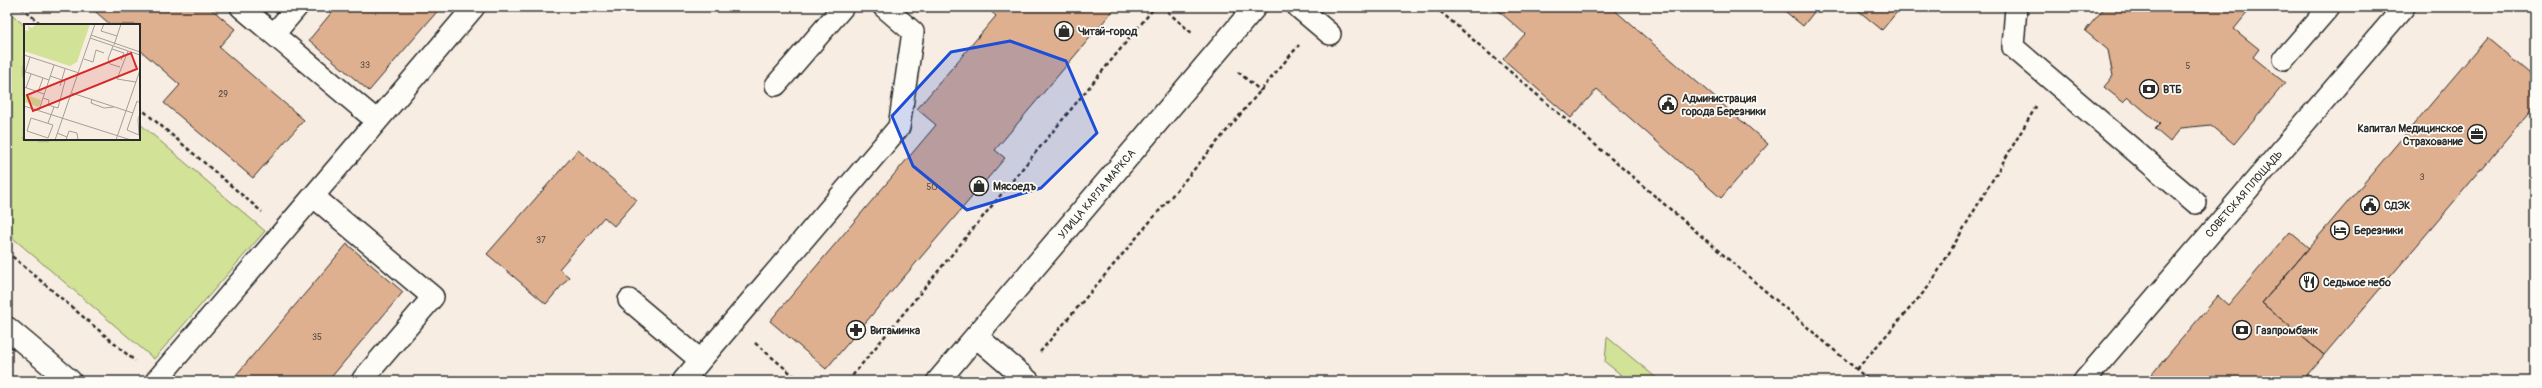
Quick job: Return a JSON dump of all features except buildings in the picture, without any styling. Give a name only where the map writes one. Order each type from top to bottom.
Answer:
[{"type":"main road","name":"УЛИЦА КАРЛА МАРКСА","points":[[938,381],[977,337],[1255,7]]},
{"type":"main road","points":[[7,328],[70,381]]},
{"type":"main road","points":[[977,337],[1024,378]]},
{"type":"lane","points":[[241,7],[377,121]]},
{"type":"lane","points":[[274,34],[297,7]]},
{"type":"lane","points":[[157,380],[474,7]]},
{"type":"lane","points":[[776,85],[843,7]]},
{"type":"lane","points":[[683,381],[899,127],[912,32],[884,7]]},
{"type":"lane","points":[[1298,7],[1324,29]]},
{"type":"lane","points":[[2016,7],[2013,46],[2196,203]]},
{"type":"lane","points":[[2284,59],[2329,7]]},
{"type":"lane","name":"СОВЕТСКАЯ ПЛОЩАДЬ","points":[[2084,381],[2404,7]]},
{"type":"lane","points":[[313,196],[433,297],[364,379],[366,381]]},
{"type":"lane","points":[[629,300],[700,360]]},
{"type":"path","points":[[21,7],[41,24]]},
{"type":"path","points":[[848,381],[1155,7]]},
{"type":"path","points":[[1435,7],[1870,381]]},
{"type":"path","points":[[1024,378],[1324,29]]},
{"type":"path","points":[[1857,369],[1930,285],[2052,80]]},
{"type":"path","points":[[140,108],[284,231]]},
{"type":"path","points":[[7,252],[157,380]]},
{"type":"path","points":[[732,323],[800,381]]},
{"type":"highlighted area","points":[[1010,41],[1066,61],[1097,133],[1041,188],[967,210],[913,166],[892,116],[951,52]]},
{"type":"green space","points":[[7,10],[24,25],[24,140],[140,140],[140,124],[265,231],[154,359],[7,233]]},
{"type":"green space","points":[[1607,337],[1660,381],[1629,381],[1605,362]]},
{"type":"place","name":"Читай-город","points":[[1064,31]]},
{"type":"place","name":"ВТБ","points":[[2149,89]]},
{"type":"place","name":"Администрация города Березники","points":[[1668,104]]},
{"type":"place","name":"Капитал Медицинское Страхование","points":[[2477,134]]},
{"type":"place","name":"Мясоедъ","points":[[979,186]]},
{"type":"place","name":"СДЭК","points":[[2370,205]]},
{"type":"place","name":"Березники","points":[[2340,230]]},
{"type":"place","name":"Седьмое небо","points":[[2309,282]]},
{"type":"place","name":"Витаминка","points":[[856,330]]},
{"type":"place","name":"Газпромбанк","points":[[2242,330]]}]
